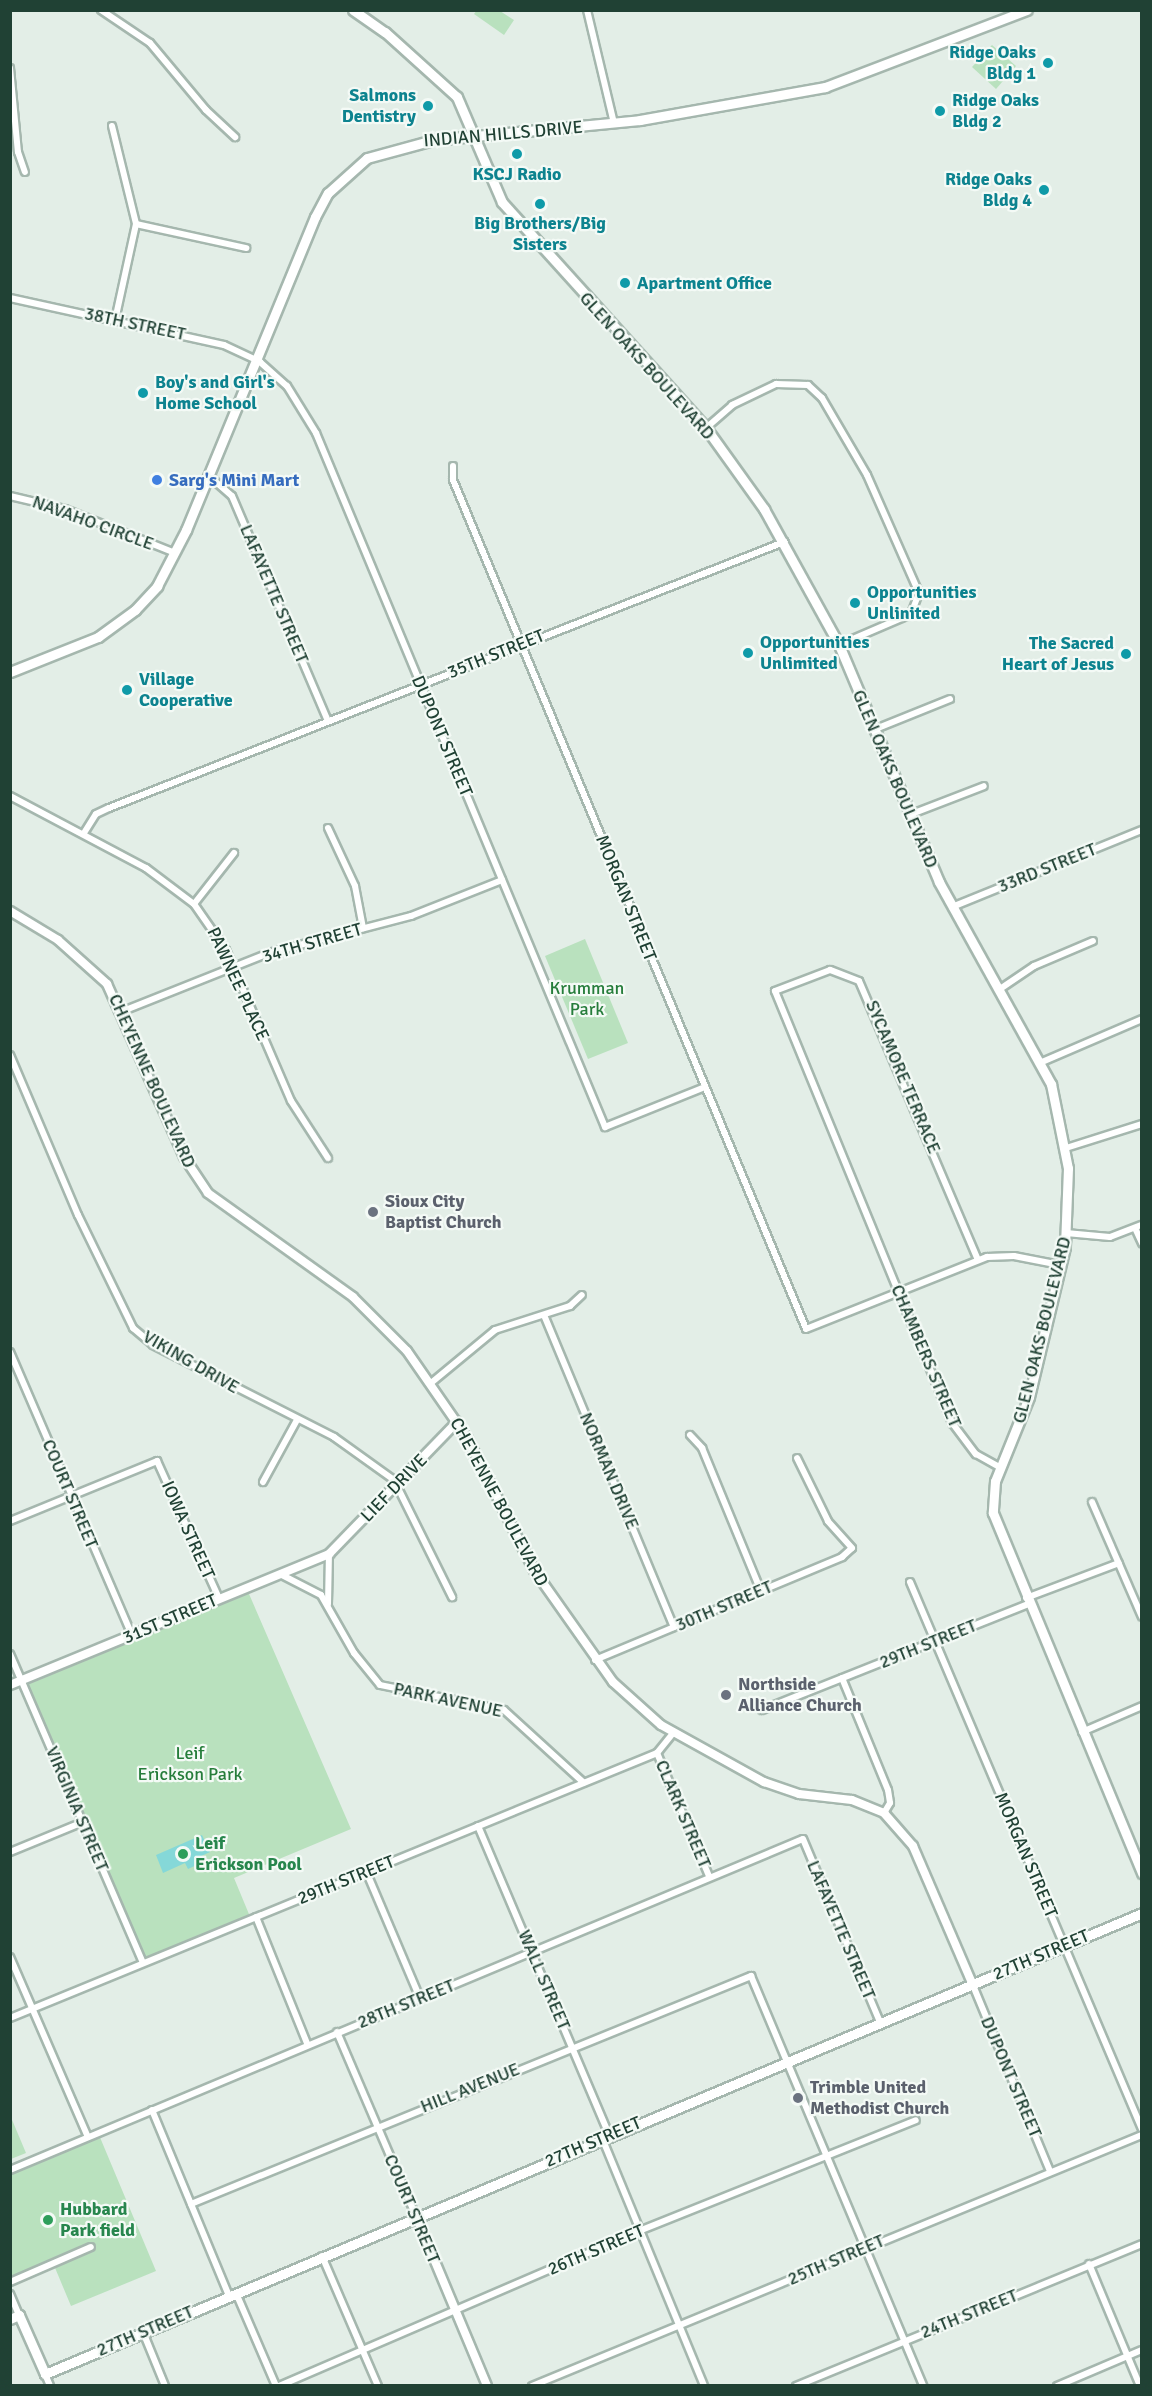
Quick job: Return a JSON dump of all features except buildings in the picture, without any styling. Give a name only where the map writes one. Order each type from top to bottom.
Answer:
[{"type":"main road","name":"GLEN OAKS BOULEVARD","points":[[353,10],[385,32],[457,97],[502,202],[706,428],[784,542],[839,645],[909,816],[952,907],[1041,1062],[1066,1148],[1066,1233],[1029,1396],[1000,1468]]},
{"type":"main road","name":"INDIAN HILLS DRIVE","points":[[10,672],[110,629],[147,598],[175,553],[209,476],[315,217],[348,173],[367,158],[405,144],[474,134],[614,123],[825,87],[1027,10]]},
{"type":"main road","points":[[1000,1468],[993,1513],[1027,1601],[1142,1873]]},
{"type":"main road","name":"27TH STREET","points":[[45,2374],[606,2136],[1142,1913]]},
{"type":"main road","points":[[15,2317],[45,2374]]},
{"type":"street","points":[[101,10],[111,13],[150,43],[206,110],[236,137]]},
{"type":"street","points":[[587,10],[614,123]]},
{"type":"street","points":[[10,68],[18,152],[24,172]]},
{"type":"street","points":[[112,126],[136,224],[115,320]]},
{"type":"street","points":[[136,224],[246,248]]},
{"type":"street","name":"38TH STREET","points":[[10,298],[224,345],[256,360]]},
{"type":"street","name":"DUPONT STREET","points":[[256,360],[287,386],[306,412],[605,1127],[705,1087]]},
{"type":"street","points":[[706,428],[732,405],[776,384],[808,386],[822,398],[867,475],[919,593],[911,614],[839,645]]},
{"type":"street","name":"MORGAN STREET","points":[[453,465],[453,480],[806,1329],[899,1291]]},
{"type":"street","name":"LAFAYETTE STREET","points":[[209,476],[232,496],[328,721]]},
{"type":"street","name":"NAVAHO CIRCLE","points":[[10,496],[65,509],[175,553]]},
{"type":"street","name":"35TH STREET","points":[[84,833],[96,814],[109,808],[784,542]]},
{"type":"street","points":[[872,730],[950,699]]},
{"type":"street","points":[[909,816],[984,786]]},
{"type":"street","name":"PAWNEE PLACE","points":[[10,796],[84,833],[146,868],[194,904],[211,924],[234,967],[291,1101],[328,1158]]},
{"type":"street","points":[[328,828],[355,886],[363,928]]},
{"type":"street","name":"33RD STREET","points":[[952,907],[1142,830]]},
{"type":"street","points":[[194,904],[234,853]]},
{"type":"street","name":"34TH STREET","points":[[123,1011],[234,967],[411,916],[502,880]]},
{"type":"street","name":"CHEYENNE BOULEVARD","points":[[10,911],[58,940],[93,971],[123,1011],[184,1157],[208,1193],[353,1297],[383,1323],[431,1383],[457,1422],[534,1570],[594,1660],[634,1704],[674,1732],[764,1782],[799,1794],[852,1800],[885,1813],[913,1846],[972,1983]]},
{"type":"street","points":[[1000,989],[1034,966],[1094,941]]},
{"type":"street","name":"SYCAMORE TERRACE","points":[[775,991],[830,970],[859,981],[978,1260]]},
{"type":"street","name":"CHAMBERS STREET","points":[[775,991],[958,1431],[975,1454],[1000,1468]]},
{"type":"street","points":[[1041,1062],[1142,1020]]},
{"type":"street","name":"VIKING DRIVE","points":[[11,1057],[78,1215],[133,1329],[153,1345],[347,1445],[399,1484],[452,1597]]},
{"type":"street","points":[[1066,1148],[1142,1124]]},
{"type":"street","points":[[1066,1233],[1110,1237],[1138,1226],[1142,1243]]},
{"type":"street","points":[[899,1291],[978,1260],[1001,1255],[1060,1265]]},
{"type":"street","points":[[431,1383],[495,1330],[570,1306],[582,1294]]},
{"type":"street","name":"NORMAN DRIVE","points":[[544,1315],[674,1627]]},
{"type":"street","name":"COURT STREET","points":[[10,1352],[70,1496],[132,1635]]},
{"type":"street","points":[[263,1482],[297,1420]]},
{"type":"street","name":"LIEF DRIVE","points":[[329,1554],[457,1422]]},
{"type":"street","points":[[690,1435],[702,1448],[761,1591]]},
{"type":"street","name":"30TH STREET","points":[[594,1660],[842,1557],[852,1548],[828,1521],[797,1458]]},
{"type":"street","name":"IOWA STREET","points":[[70,1496],[157,1461],[219,1599]]},
{"type":"street","points":[[10,1521],[70,1496]]},
{"type":"street","points":[[1092,1502],[1142,1617]]},
{"type":"street","name":"31ST STREET","points":[[10,1685],[329,1554]]},
{"type":"street","name":"PARK AVENUE","points":[[328,1604],[329,1554]]},
{"type":"street","name":"29TH STREET","points":[[762,1710],[935,1641],[1119,1563]]},
{"type":"street","name":"PARK AVENUE","points":[[280,1574],[305,1583],[328,1604],[354,1653],[380,1685],[504,1710],[584,1783]]},
{"type":"street","name":"MORGAN STREET","points":[[910,1582],[1142,2129]]},
{"type":"street","name":"VIRGINIA STREET","points":[[10,1654],[143,1963]]},
{"type":"street","points":[[842,1678],[888,1790],[890,1803],[885,1813]]},
{"type":"street","points":[[1082,1732],[1142,1706]]},
{"type":"street","name":"29TH STREET","points":[[10,2018],[657,1753],[674,1732]]},
{"type":"street","name":"CLARK STREET","points":[[657,1753],[709,1876]]},
{"type":"street","points":[[10,1852],[83,1822]]},
{"type":"street","name":"WALL STREET","points":[[478,1826],[572,2047],[639,2231],[704,2385]]},
{"type":"street","name":"LAFAYETTE STREET","points":[[803,1839],[880,2022]]},
{"type":"street","name":"28TH STREET","points":[[10,2170],[307,2043],[532,1954],[709,1876],[803,1839]]},
{"type":"street","points":[[366,1871],[420,1998]]},
{"type":"street","points":[[256,1917],[307,2043]]},
{"type":"street","points":[[10,1957],[88,2137]]},
{"type":"street","name":"HILL AVENUE","points":[[190,2204],[572,2047],[752,1976],[788,2061]]},
{"type":"street","name":"DUPONT STREET","points":[[972,1983],[1050,2171]]},
{"type":"street","name":"COURT STREET","points":[[337,2032],[487,2385]]},
{"type":"street","points":[[788,2061],[923,2385]]},
{"type":"street","points":[[152,2110],[190,2204],[277,2385]]},
{"type":"street","name":"26TH STREET","points":[[277,2385],[826,2153],[916,2120]]},
{"type":"street","name":"25TH STREET","points":[[532,2385],[1142,2134]]},
{"type":"street","name":"24TH STREET","points":[[796,2385],[1142,2244]]},
{"type":"street","points":[[10,2282],[90,2247]]},
{"type":"street","points":[[322,2256],[378,2385]]},
{"type":"street","points":[[1089,2264],[1140,2385]]},
{"type":"street","points":[[10,2294],[15,2317]]},
{"type":"street","points":[[143,2332],[165,2385]]},
{"type":"street","points":[[1057,2385],[1142,2350]]},
{"type":"street","points":[[45,2374],[50,2385]]},
{"type":"green space","points":[[477,10],[500,11],[514,20],[504,35],[474,14]]},
{"type":"green space","points":[[992,45],[1016,66],[996,89],[972,67]]},
{"type":"green space","name":"Krumman Park","points":[[585,939],[628,1043],[588,1059],[545,956]]},
{"type":"green space","name":"Leif Erickson Park","points":[[246,1587],[351,1829],[234,1878],[251,1919],[143,1963],[22,1680]]},
{"type":"green space","points":[[10,2115],[26,2153],[11,2159],[10,2159]]},
{"type":"green space","points":[[99,2135],[156,2271],[71,2306],[53,2263],[11,2281],[11,2172]]},
{"type":"water","name":"Leif Erickson Pool","points":[[202,1835],[210,1852],[199,1857],[201,1863],[188,1869],[185,1863],[163,1873],[156,1855]]},
{"type":"place","name":"Ridge Oaks Bldg 1","points":[[1048,63]]},
{"type":"place","name":"Salmons Dentistry","points":[[428,106]]},
{"type":"place","name":"Ridge Oaks Bldg 2","points":[[940,111]]},
{"type":"place","name":"KSCJ Radio","points":[[517,154]]},
{"type":"place","name":"Ridge Oaks Bldg 4","points":[[1044,190]]},
{"type":"place","name":"Big Brothers/Big Sisters","points":[[540,204]]},
{"type":"place","name":"Apartment Office","points":[[625,283]]},
{"type":"place","name":"Boy's and Girl's Home School","points":[[143,393]]},
{"type":"place","name":"Sarg's Mini Mart","points":[[157,480]]},
{"type":"place","name":"Opportunities Unlinited","points":[[855,603]]},
{"type":"place","name":"Opportunities Unlimited","points":[[748,653]]},
{"type":"place","name":"The Sacred Heart of Jesus","points":[[1126,654]]},
{"type":"place","name":"Village Cooperative","points":[[127,690]]},
{"type":"place","name":"Sioux City Baptist Church","points":[[373,1212]]},
{"type":"place","name":"Northside Alliance Church","points":[[726,1695]]},
{"type":"place","name":"Leif Erickson Pool","points":[[183,1854]]},
{"type":"place","name":"Trimble United Methodist Church","points":[[798,2098]]},
{"type":"place","name":"Hubbard Park field","points":[[48,2220]]}]
